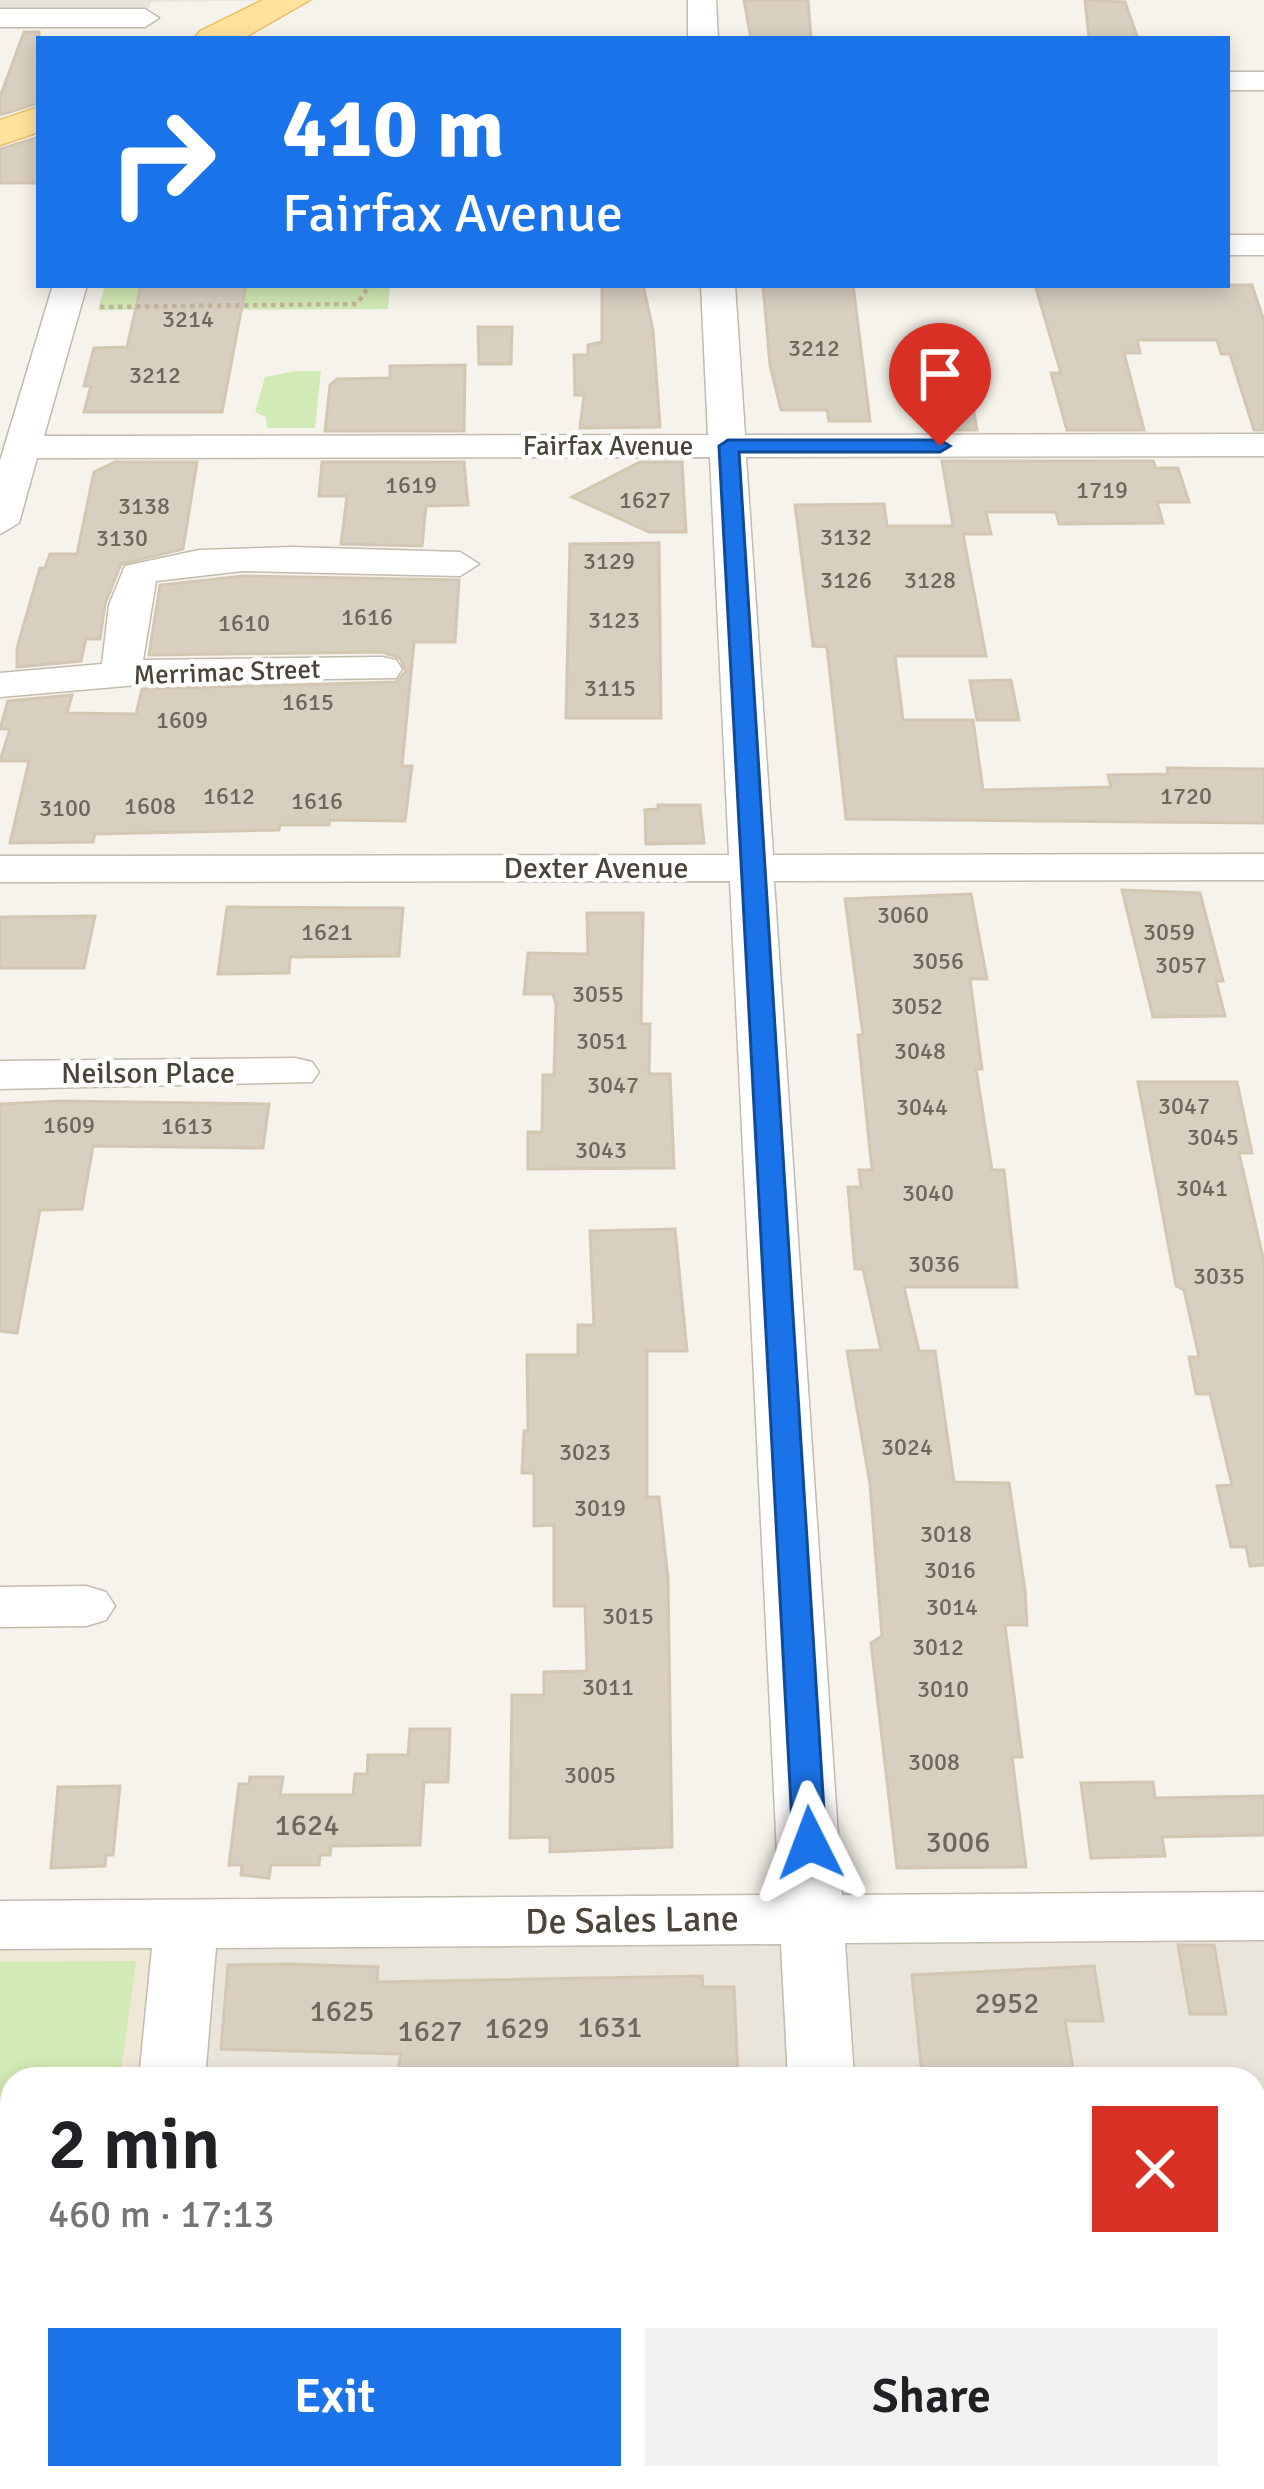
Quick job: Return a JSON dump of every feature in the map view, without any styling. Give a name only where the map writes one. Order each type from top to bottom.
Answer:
[{"type":"main road","points":[[219,36],[292,0]]},
{"type":"main road","points":[[0,133],[36,120]]},
{"type":"street","points":[[702,0],[704,36]]},
{"type":"street","points":[[0,18],[145,19]]},
{"type":"street","points":[[1230,81],[1264,81]]},
{"type":"street","points":[[1230,245],[1264,245]]},
{"type":"street","points":[[718,288],[820,2067]]},
{"type":"street","points":[[0,523],[23,447],[81,296]]},
{"type":"street","name":"Fairfax Avenue","points":[[23,447],[1264,446]]},
{"type":"street","points":[[121,675],[129,605],[139,574],[151,567],[202,561],[460,564]]},
{"type":"street","name":"Merrimac Street","points":[[0,686],[183,669],[382,669]]},
{"type":"street","name":"Dexter Avenue","points":[[0,868],[1263,871]]},
{"type":"street","name":"Neilson Place","points":[[0,1075],[295,1072]]},
{"type":"street","points":[[0,1607],[86,1606]]},
{"type":"street","name":"De Sales Lane","points":[[0,1925],[1264,1916]]},
{"type":"street","points":[[173,2067],[186,1923]]},
{"type":"path","points":[[81,296],[357,304],[368,288]]},
{"type":"shaded area","points":[[0,0],[292,0],[151,2],[145,18],[0,18]]},
{"type":"shaded area","points":[[1264,1916],[1264,2067],[173,2067],[186,1923]]},
{"type":"shaded area","points":[[205,1940],[193,2067],[0,2067],[0,1947]]},
{"type":"green space","points":[[104,288],[390,288],[388,309],[98,310]]},
{"type":"green space","points":[[321,371],[315,428],[267,428],[266,417],[255,412],[265,377]]},
{"type":"green space","points":[[136,1961],[122,2067],[0,2067],[0,1962]]},
{"type":"building","points":[[744,0],[808,0],[811,36],[750,36]]},
{"type":"building","points":[[1085,0],[1125,2],[1137,36],[1089,36]]},
{"type":"building","points":[[24,32],[39,32],[36,104],[0,115],[0,97]]},
{"type":"building","points":[[36,138],[36,183],[0,183],[0,149]]},
{"type":"building","points":[[1252,285],[1264,321],[1264,430],[1254,430],[1230,354],[1221,354],[1217,340],[1137,340],[1140,353],[1124,353],[1144,430],[1067,430],[1051,373],[1061,373],[1036,288]]},
{"type":"building","points":[[140,288],[245,288],[222,412],[84,412],[91,386],[84,386],[94,348],[127,347]]},
{"type":"building","points":[[602,288],[644,288],[653,330],[660,427],[580,428],[584,395],[575,395],[574,355],[588,355],[588,345],[602,342]]},
{"type":"building","points":[[763,288],[853,288],[870,421],[829,421],[827,410],[781,410],[770,365]]},
{"type":"building","points":[[478,327],[512,327],[511,364],[479,364]]},
{"type":"building","points":[[465,365],[464,431],[325,431],[330,385],[337,379],[390,378],[390,366]]},
{"type":"building","points":[[931,383],[969,383],[977,430],[936,430]]},
{"type":"building","points":[[942,461],[1153,461],[1156,468],[1178,468],[1189,502],[1157,502],[1163,523],[1059,524],[1056,512],[986,512],[991,534],[963,534],[986,656],[895,656],[903,720],[973,720],[983,790],[1111,787],[1108,775],[1168,774],[1167,768],[1264,769],[1264,823],[846,819],[827,647],[813,646],[795,505],[884,504],[887,526],[953,526]]},
{"type":"building","points":[[115,462],[197,462],[183,549],[121,564],[105,604],[100,639],[86,639],[81,661],[17,667],[17,648],[40,568],[45,568],[50,554],[77,554],[94,472]]},
{"type":"building","points":[[322,462],[464,462],[468,505],[426,506],[422,546],[341,544],[347,496],[319,496]]},
{"type":"building","points":[[640,462],[682,462],[686,532],[649,532],[572,497]]},
{"type":"building","points":[[659,543],[661,718],[566,718],[570,544]]},
{"type":"building","points":[[243,576],[459,580],[455,642],[414,642],[402,766],[412,766],[405,821],[330,820],[329,825],[280,825],[279,830],[95,834],[93,842],[10,843],[29,761],[0,761],[10,729],[0,729],[8,701],[72,695],[67,713],[136,714],[142,689],[396,682],[406,671],[400,658],[382,652],[149,655],[160,585]]},
{"type":"building","points":[[1011,680],[1019,720],[977,720],[970,681]]},
{"type":"building","points":[[658,805],[700,805],[704,843],[646,844],[645,810],[658,809]]},
{"type":"building","points":[[1122,890],[1200,893],[1223,981],[1216,981],[1225,1016],[1153,1017]]},
{"type":"building","points":[[971,894],[987,979],[970,979],[982,1069],[976,1069],[992,1170],[1004,1170],[1017,1287],[904,1287],[919,1351],[935,1351],[954,1482],[1009,1483],[1027,1625],[1005,1625],[1022,1757],[1012,1757],[1026,1867],[897,1868],[871,1643],[882,1636],[870,1484],[847,1351],[881,1350],[863,1269],[855,1269],[848,1187],[861,1187],[859,1170],[872,1170],[858,1035],[863,1035],[845,899]]},
{"type":"building","points":[[227,907],[403,908],[399,956],[290,957],[289,973],[218,974]]},
{"type":"building","points":[[587,913],[643,913],[641,1024],[650,1024],[649,1074],[670,1074],[674,1168],[528,1169],[528,1132],[542,1132],[543,1075],[554,1075],[556,1004],[553,994],[524,994],[528,953],[588,954]]},
{"type":"building","points":[[95,916],[84,968],[0,968],[0,917]]},
{"type":"building","points":[[1138,1082],[1237,1082],[1252,1153],[1239,1153],[1264,1262],[1264,1565],[1250,1566],[1246,1547],[1231,1547],[1217,1486],[1232,1485],[1210,1394],[1196,1394],[1189,1357],[1199,1357],[1184,1290],[1176,1286]]},
{"type":"building","points":[[0,1104],[269,1104],[263,1148],[93,1146],[82,1209],[40,1210],[17,1333],[0,1331]]},
{"type":"building","points":[[675,1229],[687,1351],[647,1351],[647,1497],[659,1497],[668,1578],[672,1847],[550,1852],[550,1837],[510,1838],[512,1695],[544,1695],[544,1672],[587,1671],[585,1606],[554,1606],[554,1525],[534,1526],[534,1473],[522,1473],[524,1431],[528,1431],[527,1355],[578,1355],[578,1325],[594,1325],[590,1231]]},
{"type":"building","points":[[410,1729],[450,1729],[448,1782],[424,1782],[420,1845],[331,1846],[330,1855],[320,1855],[319,1865],[271,1865],[269,1878],[241,1875],[242,1865],[229,1865],[239,1784],[249,1784],[250,1777],[283,1777],[280,1795],[353,1795],[355,1774],[367,1774],[368,1755],[408,1755]]},
{"type":"building","points":[[1153,1782],[1155,1798],[1264,1796],[1264,1835],[1162,1837],[1165,1856],[1091,1858],[1081,1783]]},
{"type":"building","points":[[120,1786],[113,1855],[106,1855],[105,1866],[51,1868],[58,1787]]},
{"type":"building","points":[[1178,1945],[1214,1945],[1226,2014],[1190,2014]]},
{"type":"building","points":[[228,1965],[378,1967],[377,1982],[702,1976],[703,1987],[734,1987],[738,2067],[398,2067],[401,2054],[221,2049]]},
{"type":"building","points":[[1094,1966],[1103,2021],[1065,2021],[1073,2067],[921,2067],[912,1975]]},
{"type":"route","points":[[810,1843],[728,446],[940,446]]}]
